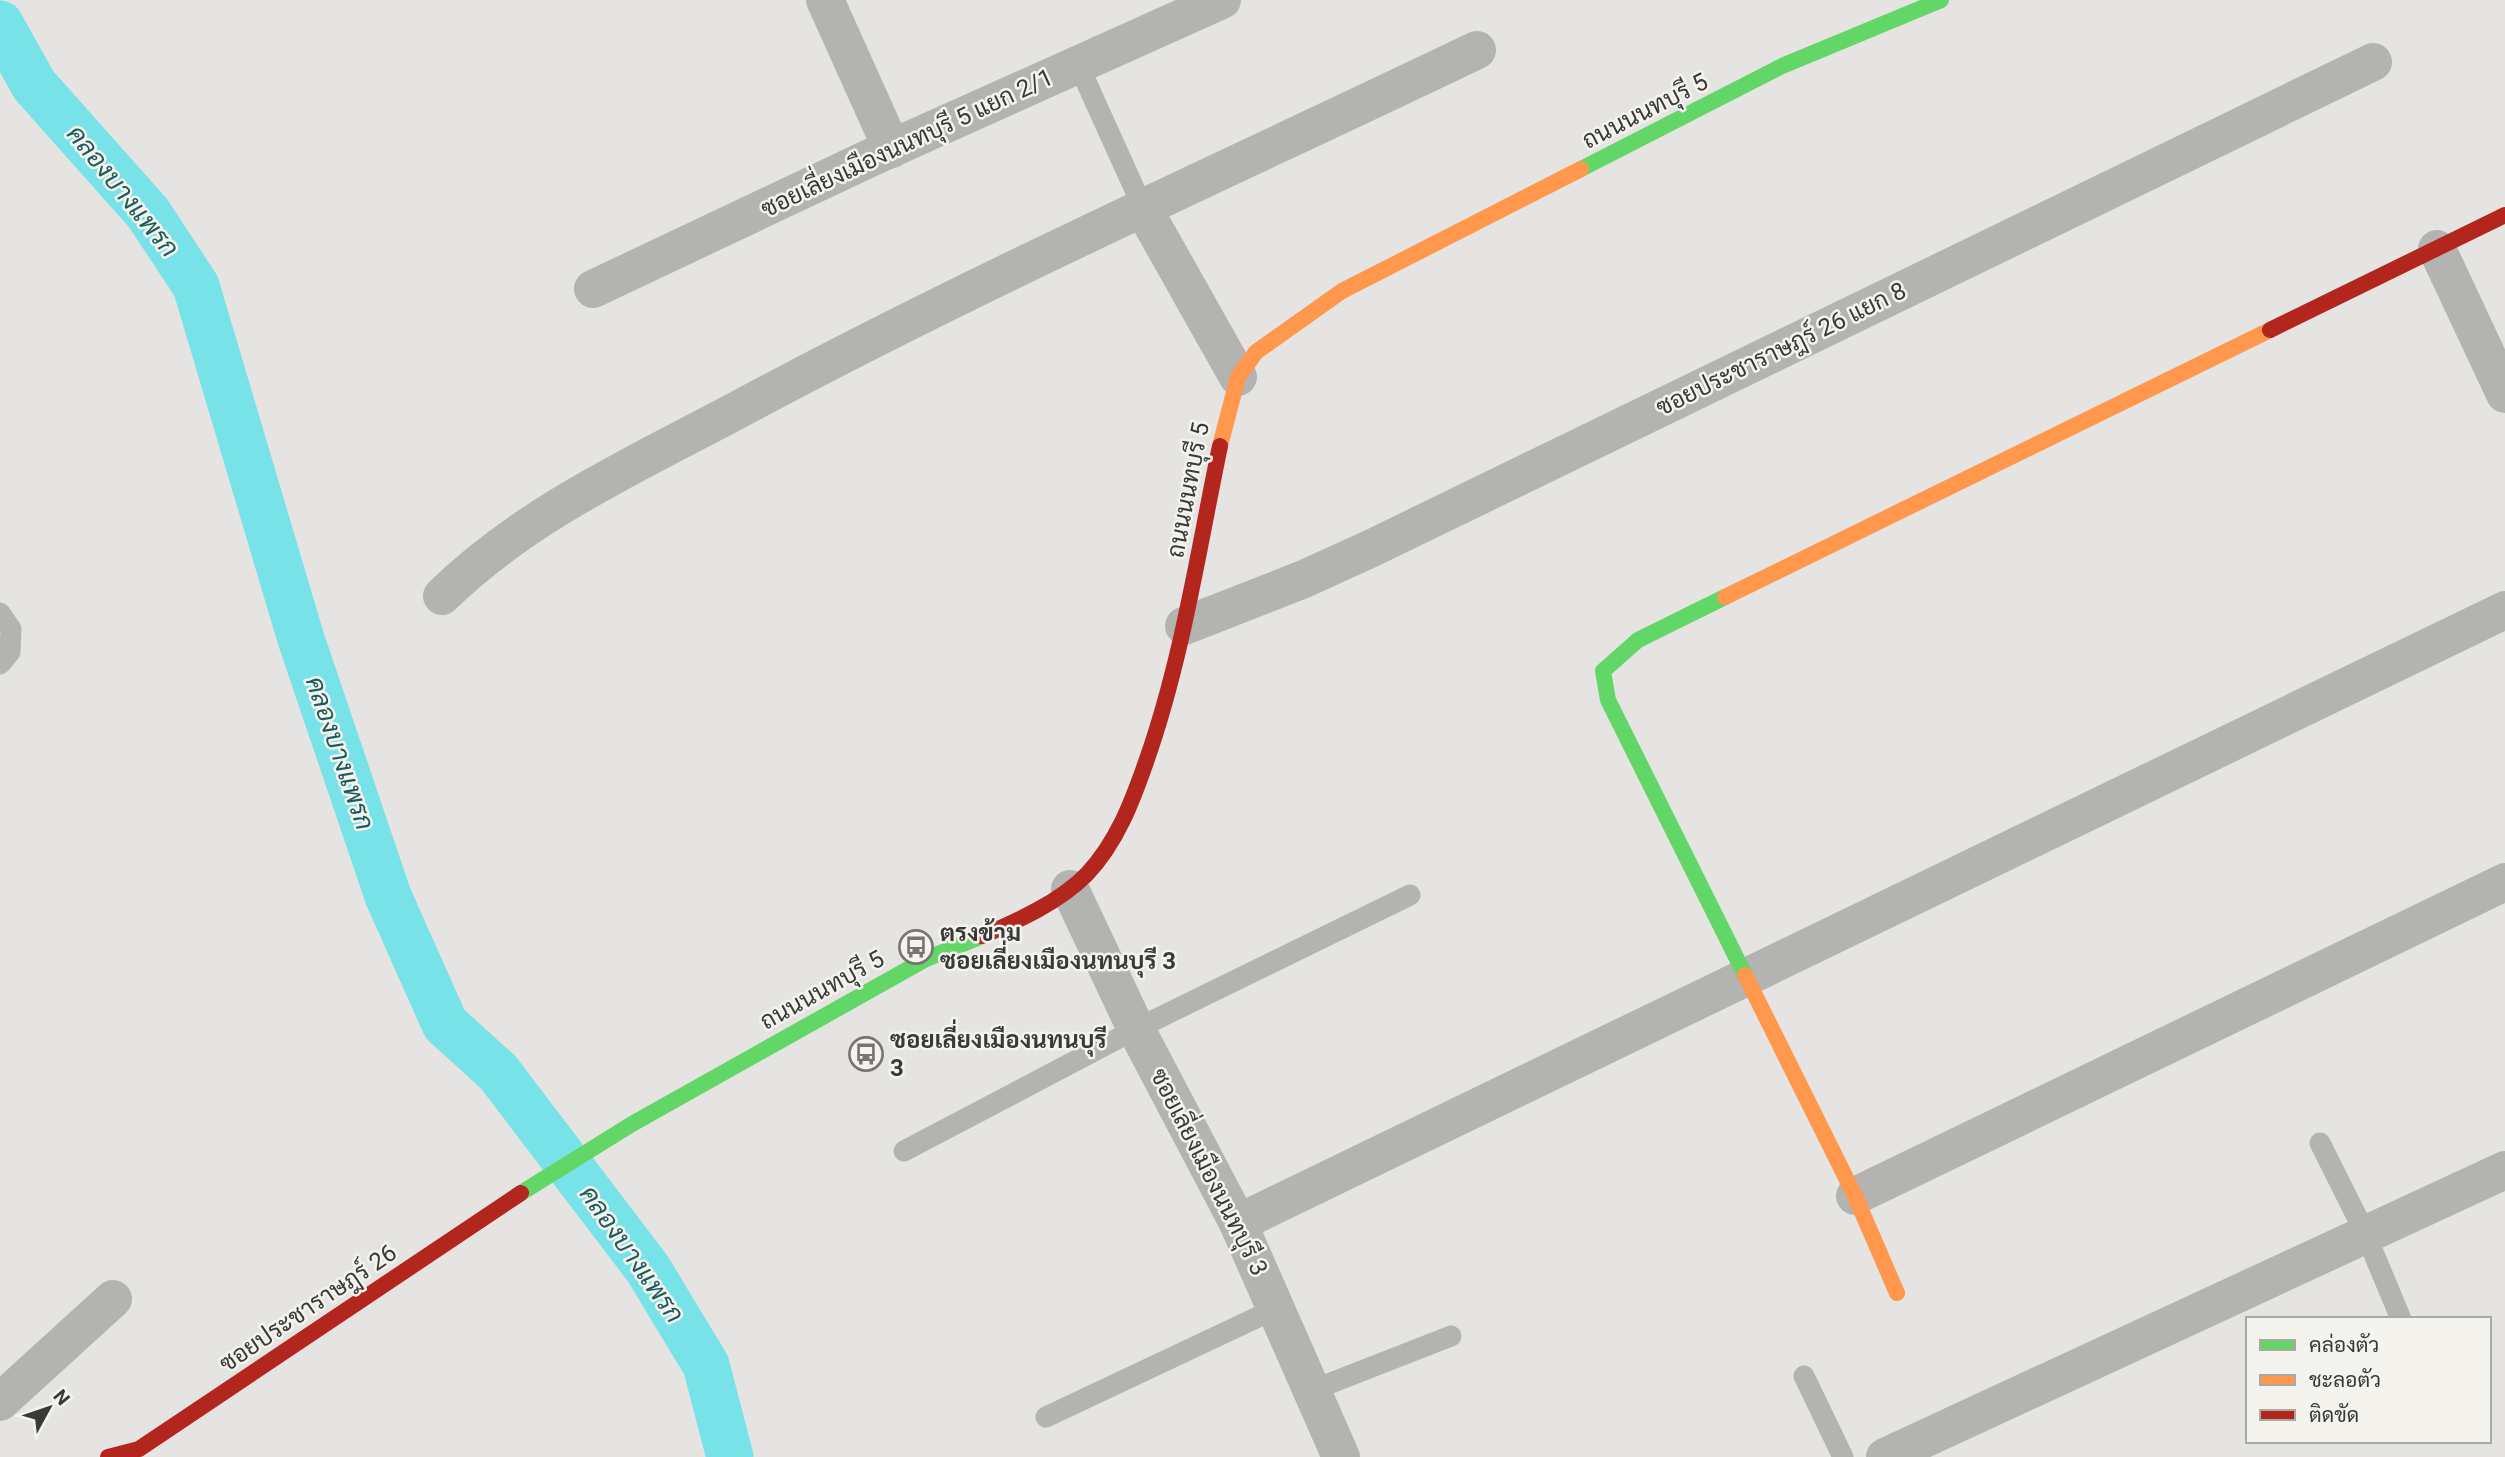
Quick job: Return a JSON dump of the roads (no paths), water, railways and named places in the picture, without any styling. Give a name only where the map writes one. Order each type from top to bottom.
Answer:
[{"type":"street","points":[[825,0],[892,149]]},
{"type":"street","name":"ซอยเลี่ยงเมืองนนทบุรี 5 แยก 2/1","points":[[593,289],[892,149],[1222,0]]},
{"type":"street","name":"ถนนนนทบุรี 5","points":[[529,1186],[632,1124],[856,997],[926,959],[1010,924],[1070,889],[1088,873],[1127,817],[1170,698],[1226,415],[1238,377],[1256,352],[1342,291],[1782,66],[1941,0]]},
{"type":"street","points":[[442,596],[477,562],[542,514],[888,331],[1477,50]]},
{"type":"street","name":"ซอยประชาราษฎร์ 26 แยก 8","points":[[1184,625],[1304,579],[1372,548],[2373,62]]},
{"type":"street","points":[[1144,210],[1238,377]]},
{"type":"street","points":[[1897,1293],[1855,1196],[1608,700],[1603,671],[1638,640],[2505,215]]},
{"type":"street","points":[[2437,249],[2505,394]]},
{"type":"street","points":[[1238,1223],[2505,610]]},
{"type":"street","points":[[1855,1196],[2505,882]]},
{"type":"street","name":"ซอยเลี่ยงเมืองนนทบุรี 3","points":[[1070,889],[1136,1029],[1238,1223],[1313,1391],[1332,1454]]},
{"type":"street","points":[[1885,1457],[2505,1170]]},
{"type":"street","name":"ซอยประชาราษฎร์ 26","points":[[108,1457],[139,1449],[529,1186]]},
{"type":"street","points":[[0,1402],[113,1299]]},
{"type":"lane","points":[[1078,64],[1144,210]]},
{"type":"lane","points":[[0,613],[11,629],[10,652],[0,664]]},
{"type":"lane","points":[[904,1151],[1136,1029],[1410,895]]},
{"type":"lane","points":[[2320,1143],[2366,1235],[2400,1317]]},
{"type":"lane","points":[[1046,1417],[1277,1308]]},
{"type":"lane","points":[[1313,1391],[1451,1336]]},
{"type":"lane","points":[[1804,1376],[1843,1457]]},
{"type":"waterway","name":"คลองบางแพรก","points":[[0,24],[34,85],[148,213],[196,286],[301,639],[388,896],[445,1024],[498,1072],[648,1269],[706,1365],[730,1457]]},
{"type":"place","name":"ตรงข้าม ซอยเลี่ยงเมืองนทนบุรี 3","points":[[916,947]]},
{"type":"place","name":"ซอยเลี่ยงเมืองนทนบุรี 3","points":[[866,1054]]}]
